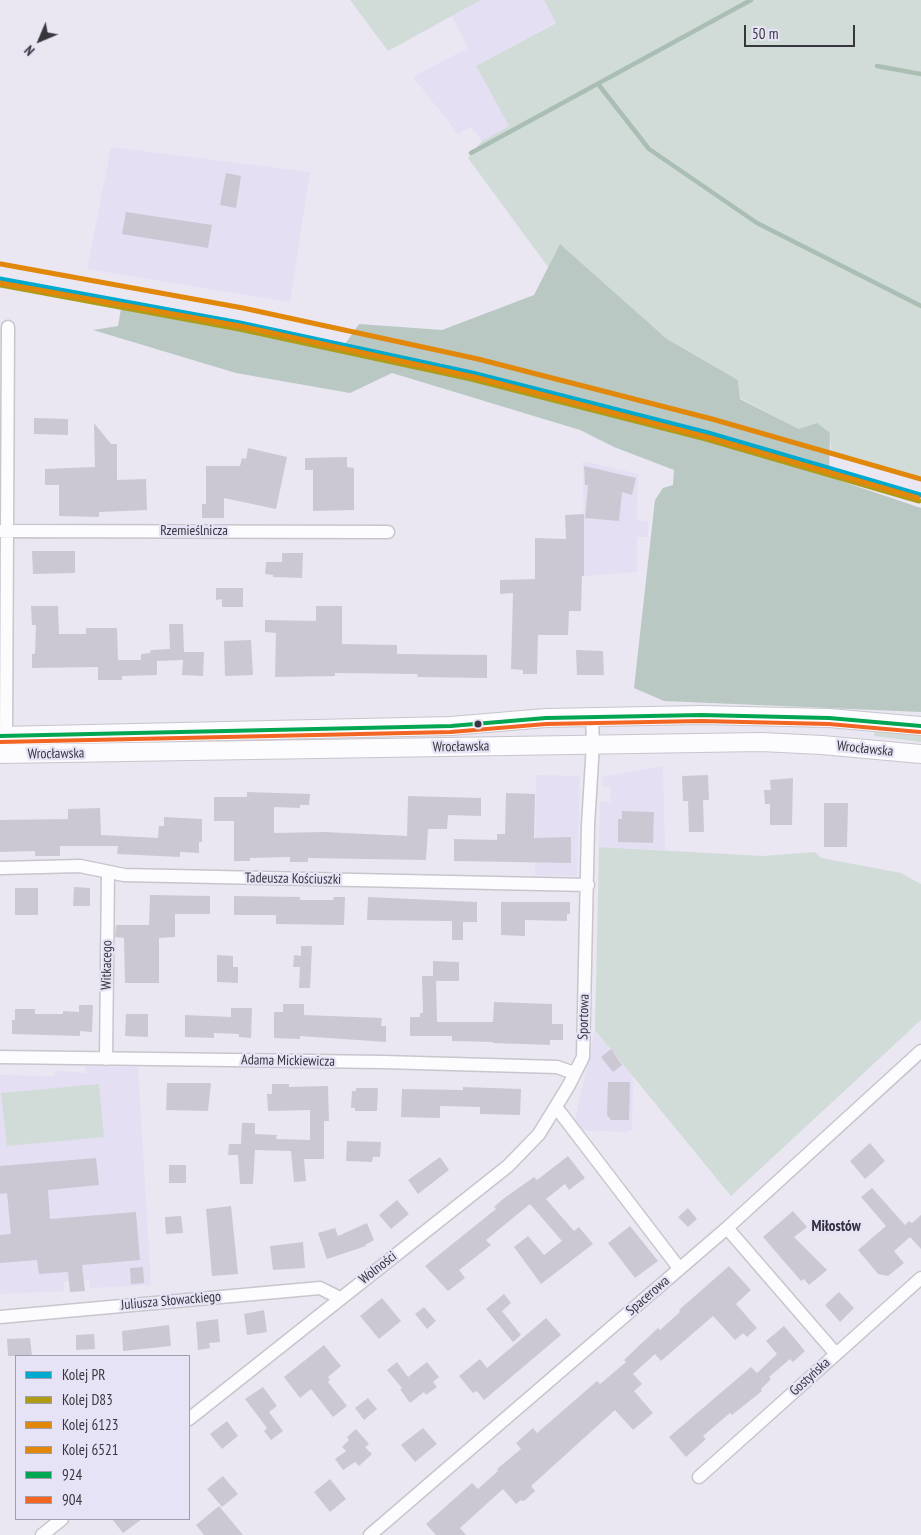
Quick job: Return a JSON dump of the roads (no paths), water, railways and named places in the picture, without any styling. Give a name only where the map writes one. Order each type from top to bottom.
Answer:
[{"type":"main road","name":"Wrocławska","points":[[3,736],[451,726],[592,716],[782,716],[921,726]]},
{"type":"main road","name":"Wrocławska","points":[[0,754],[761,742],[822,745],[921,754]]},
{"type":"street","points":[[3,736],[3,531],[8,327]]},
{"type":"street","name":"Rzemieślnicza","points":[[3,531],[388,532]]},
{"type":"street","name":"Sportowa","points":[[556,1107],[583,1057],[588,825],[593,744],[592,716]]},
{"type":"street","name":"Tadeusza Kościuszki","points":[[0,868],[80,866],[124,875],[588,885]]},
{"type":"street","name":"Witkacego","points":[[106,1058],[108,872]]},
{"type":"street","name":"Spacerowa","points":[[370,1535],[727,1228],[921,1051]]},
{"type":"street","name":"Adama Mickiewicza","points":[[0,1057],[383,1062],[557,1067],[574,1073]]},
{"type":"street","points":[[556,1107],[679,1268]]},
{"type":"street","name":"Wolności","points":[[190,1418],[508,1166],[539,1134],[556,1107]]},
{"type":"street","points":[[727,1228],[836,1354]]},
{"type":"street","name":"Gostyńska","points":[[699,1477],[921,1278]]},
{"type":"street","name":"Juliusza Słowackiego","points":[[0,1317],[320,1288],[340,1298]]},
{"type":"street","points":[[42,1535],[61,1520]]},
{"type":"waterway","points":[[471,153],[751,0]]},
{"type":"waterway","points":[[877,66],[921,74]]},
{"type":"waterway","points":[[598,84],[649,149],[757,223],[921,306]]},
{"type":"rail line","name":"6123","points":[[1,264],[243,308],[478,359],[712,419],[921,479]]},
{"type":"rail line","name":"PR","points":[[0,279],[240,323],[472,373],[708,433],[921,495]]},
{"type":"rail line","name":"6521","points":[[0,283],[240,326],[474,377],[707,437],[918,498]]},
{"type":"rail line","name":"D83","points":[[0,285],[239,329],[471,379],[706,439],[919,501]]},
{"type":"district","name":"Miłostów","points":[[836,1227]]}]
